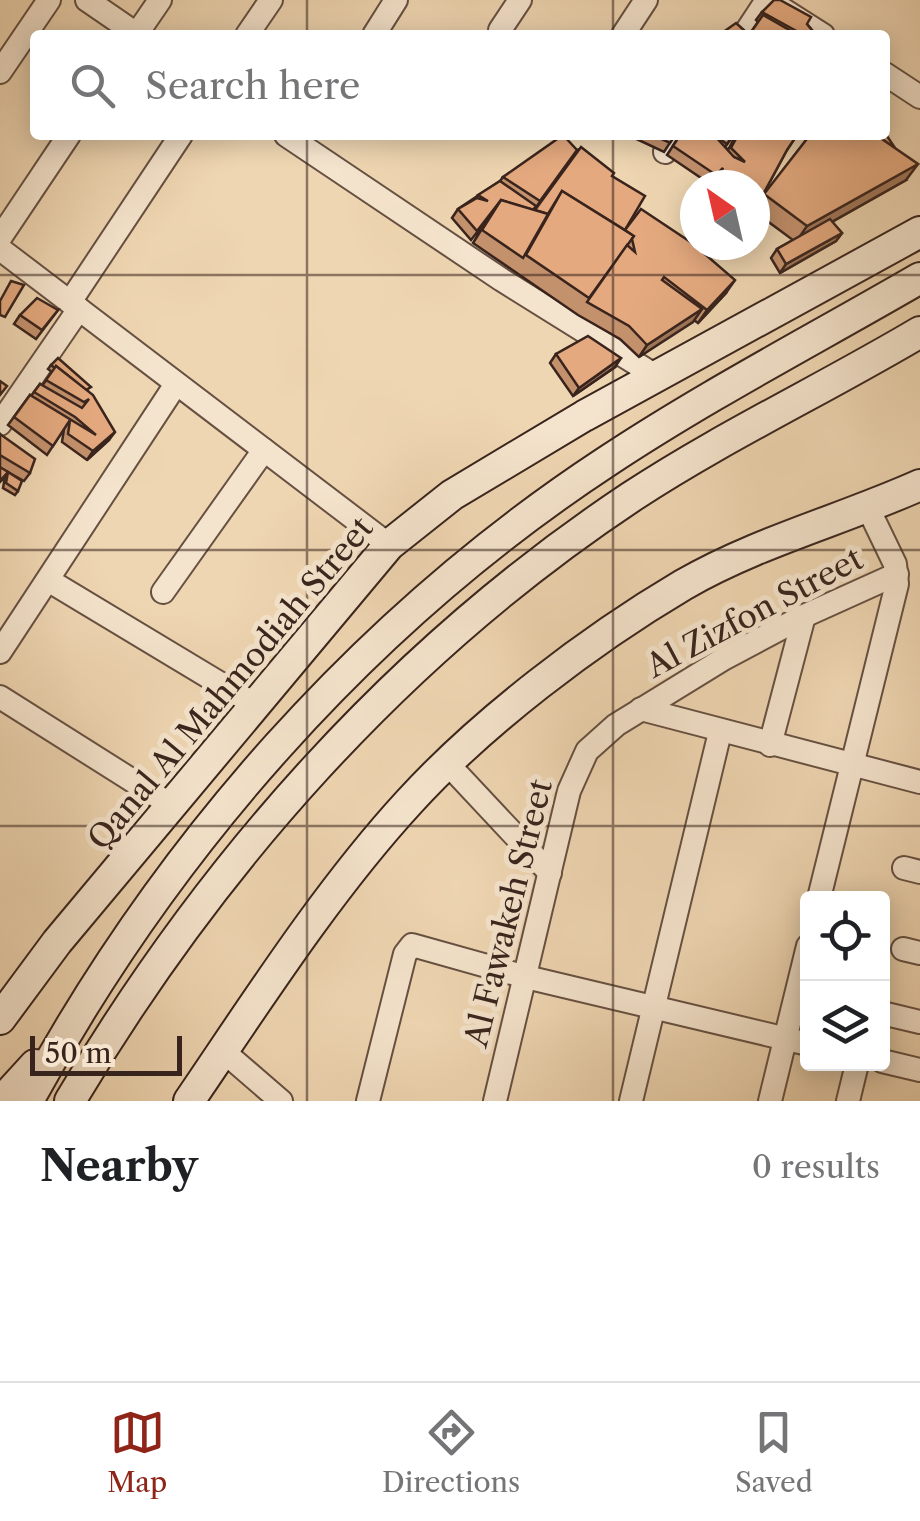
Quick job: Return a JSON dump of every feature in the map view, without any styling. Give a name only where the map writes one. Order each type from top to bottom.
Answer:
[{"type":"main road","name":"Qanal Al Mahmodiah Street","points":[[0,1019],[47,954],[389,545],[475,480],[920,232]]},
{"type":"main road","points":[[28,1101],[57,1047],[145,912],[244,785],[354,666],[474,558],[604,463],[920,278]]},
{"type":"main road","points":[[78,1093],[129,1007],[228,871],[343,740],[428,654],[527,571],[631,497],[920,332]]},
{"type":"main road","points":[[189,1101],[359,862],[447,763],[554,676],[682,586],[742,555],[920,485]]},
{"type":"main road","points":[[2,1101],[34,1065],[57,1047]]},
{"type":"street","points":[[0,72],[48,0]]},
{"type":"street","points":[[87,0],[130,30]]},
{"type":"street","points":[[140,30],[160,0]]},
{"type":"street","points":[[250,30],[270,0]]},
{"type":"street","points":[[500,30],[520,0]]},
{"type":"street","points":[[626,30],[646,0]]},
{"type":"street","points":[[747,30],[768,0],[815,30]]},
{"type":"street","points":[[376,30],[389,3]]},
{"type":"street","points":[[890,77],[920,96]]},
{"type":"street","points":[[0,238],[66,140]]},
{"type":"street","points":[[0,424],[178,140]]},
{"type":"street","points":[[300,140],[502,280],[656,376]]},
{"type":"street","points":[[0,249],[389,545]]},
{"type":"street","points":[[0,652],[176,384]]},
{"type":"street","points":[[164,592],[264,450]]},
{"type":"street","points":[[821,891],[897,574],[868,508]]},
{"type":"street","name":"Al Zizfon Street","points":[[641,709],[804,616],[897,574]]},
{"type":"street","points":[[48,580],[254,704]]},
{"type":"street","points":[[770,745],[804,616]]},
{"type":"street","points":[[0,698],[172,804]]},
{"type":"street","points":[[641,709],[920,782]]},
{"type":"street","name":"Al Fawakeh Street","points":[[495,1101],[569,792],[580,762],[599,738],[641,709]]},
{"type":"street","points":[[631,1101],[720,732]]},
{"type":"street","points":[[447,763],[550,873]]},
{"type":"street","points":[[368,1101],[405,954],[412,945],[526,977],[796,1041]]},
{"type":"street","points":[[770,1101],[796,1041],[804,981]]},
{"type":"street","points":[[890,1015],[920,1022]]},
{"type":"street","points":[[222,1052],[280,1101]]},
{"type":"street","points":[[890,1063],[920,1070]]},
{"type":"street","points":[[848,1101],[855,1071]]},
{"type":"building","points":[[774,0],[780,0],[811,17],[807,24],[812,30],[795,30],[762,12]]},
{"type":"building","points":[[763,15],[789,30],[752,30]]},
{"type":"building","points":[[556,140],[568,140],[577,150],[540,201],[503,177]]},
{"type":"building","points":[[677,140],[719,140],[734,157],[745,162],[731,148],[735,140],[794,140],[770,182],[770,170],[709,170],[673,146]]},
{"type":"building","points":[[806,140],[883,140],[918,164],[807,226],[770,198],[770,186]]},
{"type":"building","points":[[581,147],[614,173],[612,176],[645,196],[625,230],[562,191],[548,214],[535,210]]},
{"type":"building","points":[[500,181],[536,206],[533,210],[501,200],[477,231],[458,209],[477,198],[488,201],[478,195]]},
{"type":"building","points":[[562,191],[634,236],[589,298],[526,255]]},
{"type":"building","points":[[501,200],[548,214],[523,258],[482,230]]},
{"type":"building","points":[[641,209],[680,235],[680,260],[712,260],[735,280],[707,310],[664,277],[662,280],[702,309],[647,345],[629,326],[587,302],[627,245],[635,252],[634,236],[625,230]]},
{"type":"building","points":[[830,219],[842,233],[786,264],[777,249]]},
{"type":"building","points":[[11,281],[24,285],[5,317],[0,315],[0,301]]},
{"type":"building","points":[[37,298],[58,310],[42,330],[20,315]]},
{"type":"building","points":[[588,336],[621,358],[579,388],[556,354]]},
{"type":"building","points":[[58,358],[91,387],[86,390],[51,365]]},
{"type":"building","points":[[56,366],[93,395],[115,432],[93,451],[68,434],[70,420],[53,446],[14,417],[30,395],[96,435],[34,392],[40,384],[82,408],[89,399],[84,402],[46,380]]},
{"type":"building","points":[[0,434],[35,459],[30,473],[0,455]]},
{"type":"building","points":[[8,472],[22,481],[18,491],[6,483]]}]
